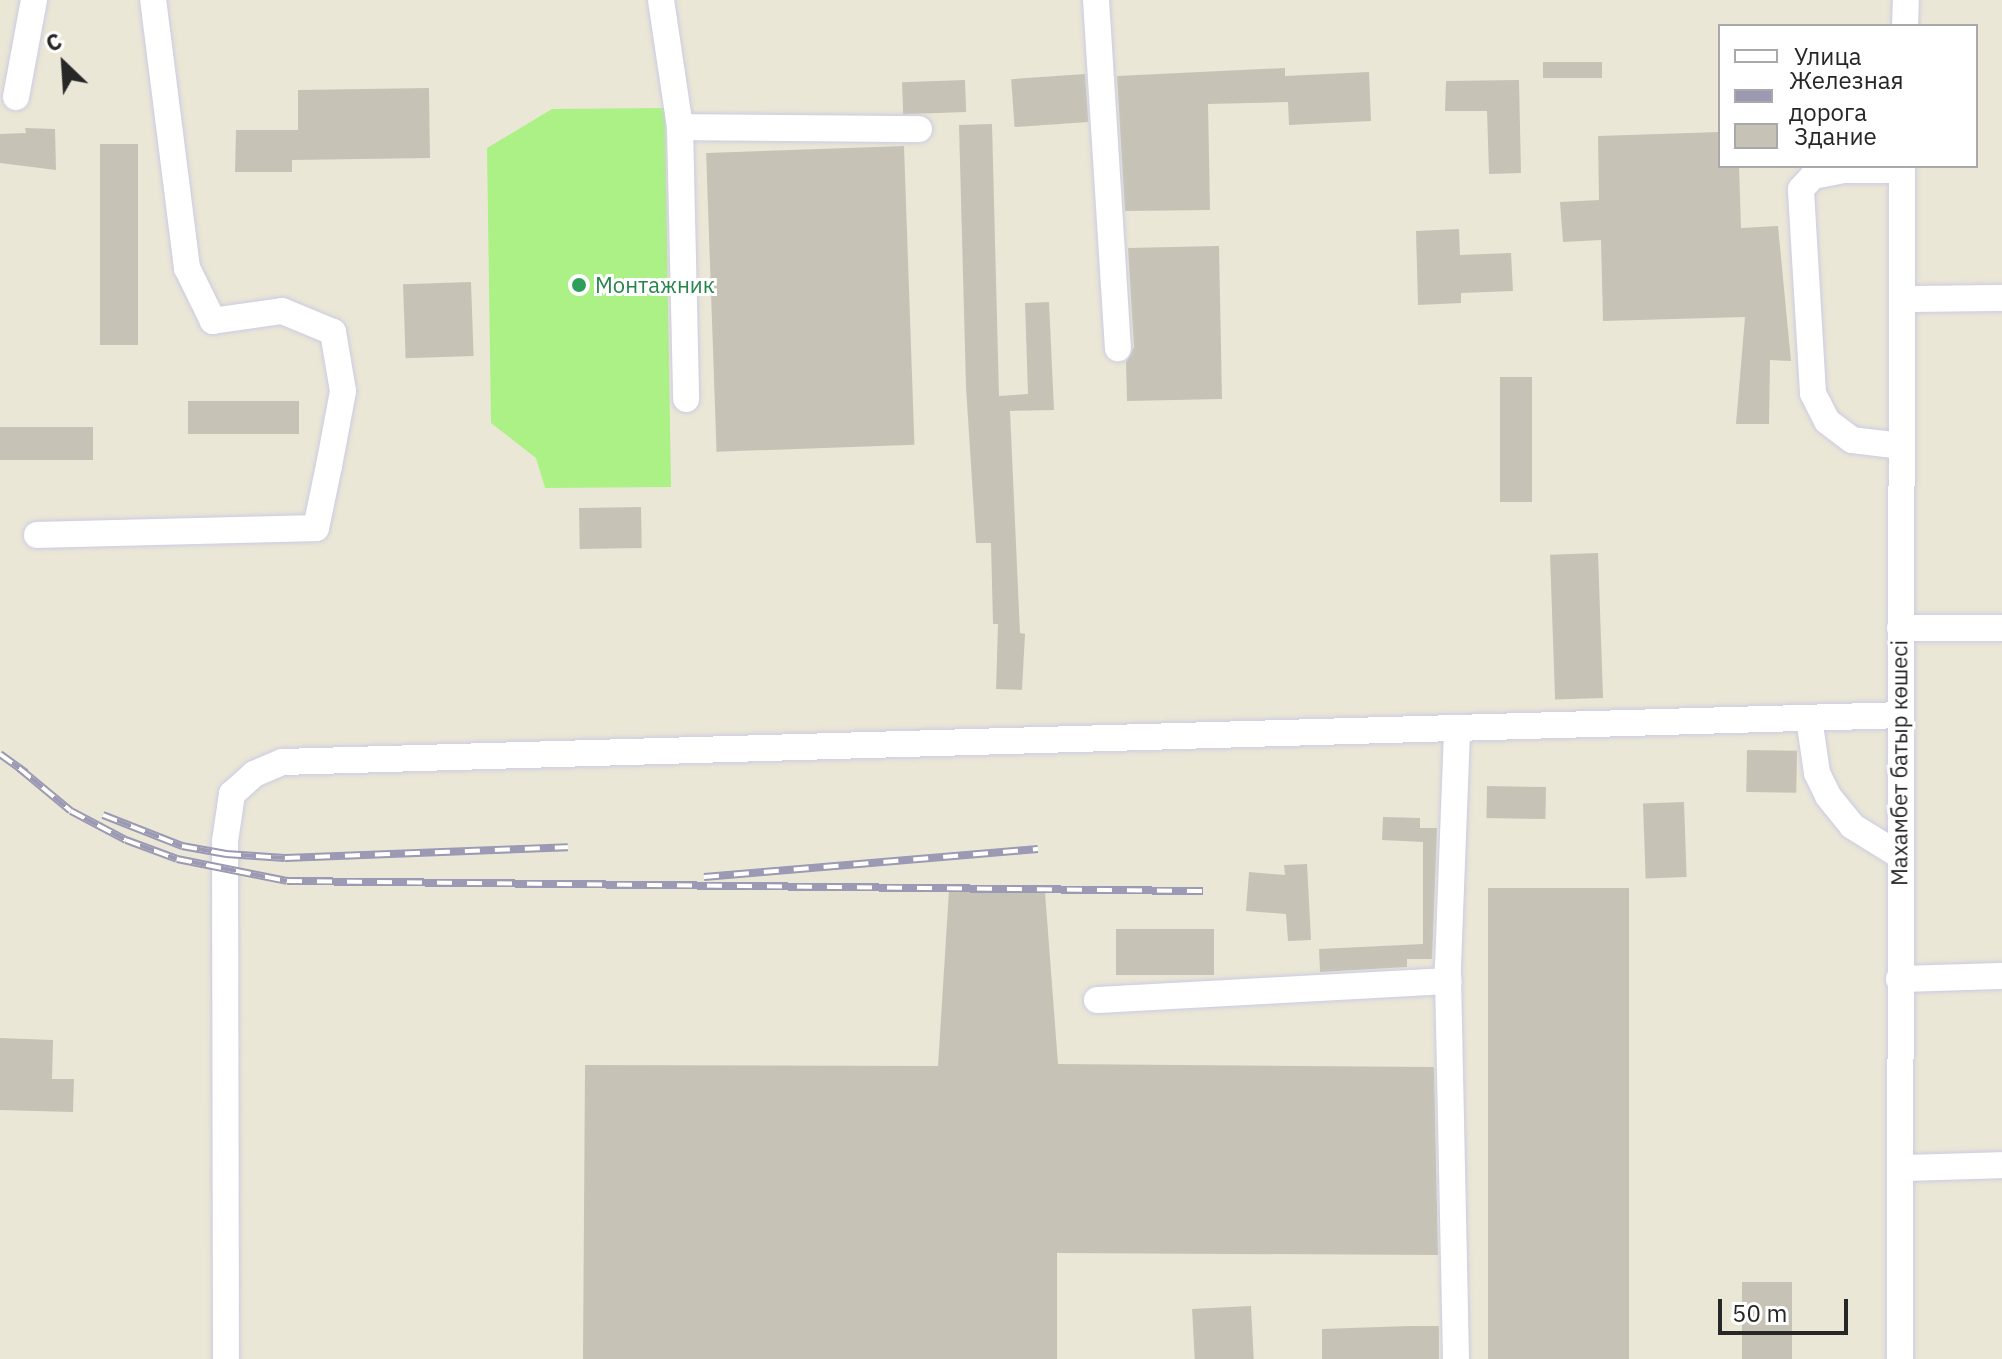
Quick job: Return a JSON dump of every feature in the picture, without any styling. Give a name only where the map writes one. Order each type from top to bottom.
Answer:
[{"type":"street","points":[[16,97],[34,0]]},
{"type":"street","points":[[37,535],[316,528],[343,391],[333,332],[282,311],[213,321],[187,268],[153,0]]},
{"type":"street","points":[[661,0],[680,127],[686,399]]},
{"type":"street","points":[[1096,0],[1118,348]]},
{"type":"street","points":[[1905,24],[1906,0]]},
{"type":"street","points":[[680,127],[919,129]]},
{"type":"street","points":[[1902,168],[1813,176],[1801,189],[1813,393],[1827,421],[1852,440],[1902,446]]},
{"type":"street","name":"Махамбет батыр көшесі","points":[[1900,1359],[1902,168]]},
{"type":"street","points":[[1904,299],[2002,298]]},
{"type":"street","points":[[1900,628],[2002,628]]},
{"type":"street","points":[[226,1359],[225,841],[232,794],[254,774],[298,761],[1899,715]]},
{"type":"street","points":[[1809,718],[1817,773],[1828,796],[1852,826],[1899,855]]},
{"type":"street","points":[[1456,1359],[1448,981],[1457,729]]},
{"type":"street","points":[[1899,979],[2002,976]]},
{"type":"street","points":[[1097,1000],[1448,981]]},
{"type":"street","points":[[1902,1168],[2002,1165]]},
{"type":"green space","name":"Монтажник","points":[[665,108],[671,487],[545,488],[536,458],[491,423],[487,148],[552,109]]},
{"type":"building","points":[[1543,62],[1602,62],[1602,78],[1543,78]]},
{"type":"building","points":[[1285,68],[1285,76],[1369,72],[1371,121],[1289,125],[1288,102],[1208,104],[1210,210],[1125,211],[1117,76]]},
{"type":"building","points":[[1085,74],[1088,122],[1015,127],[1011,79]]},
{"type":"building","points":[[965,80],[966,112],[903,114],[902,82]]},
{"type":"building","points":[[1519,80],[1521,173],[1489,174],[1487,111],[1445,111],[1446,81]]},
{"type":"building","points":[[429,88],[430,158],[292,160],[292,172],[235,172],[236,130],[298,130],[298,90]]},
{"type":"building","points":[[992,124],[999,396],[1028,394],[1025,303],[1049,302],[1054,410],[1010,411],[1020,633],[1025,634],[1022,690],[996,689],[998,624],[993,624],[991,543],[976,543],[966,387],[959,125]]},
{"type":"building","points":[[25,128],[55,129],[56,170],[0,163],[0,134],[26,133]]},
{"type":"building","points":[[1718,132],[1718,168],[1739,168],[1741,228],[1778,226],[1791,361],[1770,360],[1769,424],[1736,424],[1745,317],[1603,321],[1601,240],[1563,242],[1560,202],[1599,200],[1598,136]]},
{"type":"building","points":[[100,144],[138,144],[138,345],[100,345]]},
{"type":"building","points":[[904,146],[914,445],[717,452],[706,153]]},
{"type":"building","points":[[1459,229],[1460,255],[1511,253],[1513,291],[1461,293],[1461,303],[1418,305],[1416,231]]},
{"type":"building","points":[[1219,246],[1222,399],[1127,401],[1126,362],[1134,347],[1128,248]]},
{"type":"building","points":[[471,282],[474,356],[406,358],[403,284]]},
{"type":"building","points":[[1500,377],[1532,377],[1532,502],[1500,502]]},
{"type":"building","points":[[188,401],[299,401],[299,434],[188,434]]},
{"type":"building","points":[[0,427],[93,427],[93,460],[0,460]]},
{"type":"building","points":[[641,507],[642,548],[580,549],[579,508]]},
{"type":"building","points":[[1598,553],[1603,698],[1555,700],[1550,555]]},
{"type":"building","points":[[1747,750],[1797,751],[1796,793],[1746,792]]},
{"type":"building","points":[[1487,786],[1546,787],[1545,819],[1486,818]]},
{"type":"building","points":[[1684,802],[1687,877],[1646,878],[1643,803]]},
{"type":"building","points":[[1383,817],[1420,818],[1420,828],[1437,828],[1432,959],[1407,959],[1407,967],[1320,972],[1319,949],[1423,944],[1423,842],[1382,840]]},
{"type":"building","points":[[1307,864],[1311,940],[1288,941],[1286,914],[1246,911],[1249,872],[1285,875],[1284,865]]},
{"type":"building","points":[[1488,888],[1629,888],[1629,1359],[1488,1359]]},
{"type":"building","points":[[949,890],[1045,892],[1058,1064],[1434,1067],[1438,1255],[1057,1253],[1057,1359],[583,1359],[585,1065],[938,1066]]},
{"type":"building","points":[[1116,929],[1214,929],[1214,975],[1116,975]]},
{"type":"building","points":[[0,1038],[53,1040],[52,1079],[74,1079],[73,1112],[0,1110]]},
{"type":"building","points":[[1742,1282],[1792,1282],[1792,1359],[1742,1359]]},
{"type":"building","points":[[1251,1306],[1254,1359],[1195,1359],[1192,1309]]},
{"type":"building","points":[[1439,1326],[1439,1359],[1322,1359],[1322,1329]]},
{"type":"railway","points":[[0,754],[26,773]]},
{"type":"railway","points":[[19,768],[71,811],[126,840],[177,859],[287,881],[1203,891]]},
{"type":"railway","points":[[103,815],[182,846],[226,854],[285,858],[568,847]]},
{"type":"railway","points":[[704,877],[1038,849]]},
{"type":"place","name":"Монтажник","points":[[579,285]]}]
